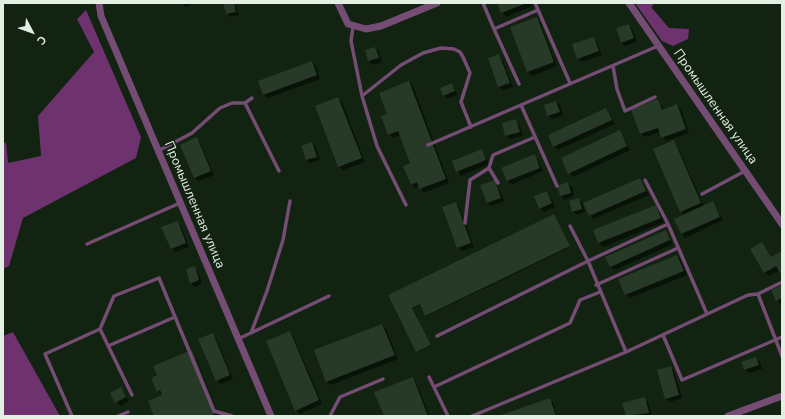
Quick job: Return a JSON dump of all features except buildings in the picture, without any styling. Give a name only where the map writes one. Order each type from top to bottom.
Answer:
[{"type":"street","name":"Промышленная улица","points":[[99,3],[101,16],[271,416]]},
{"type":"street","points":[[338,3],[348,24],[353,27],[366,29],[374,28],[437,3]]},
{"type":"street","name":"Промышленная улица","points":[[629,3],[781,221]]},
{"type":"street","points":[[728,416],[782,396]]},
{"type":"lane","points":[[483,3],[519,84]]},
{"type":"lane","points":[[535,3],[570,83]]},
{"type":"lane","points":[[494,29],[538,10]]},
{"type":"lane","points":[[353,27],[351,41],[362,96],[377,146],[406,205]]},
{"type":"lane","points":[[428,145],[658,46]]},
{"type":"lane","points":[[362,96],[401,65],[423,53],[441,48],[454,49],[463,57],[470,73],[461,102],[471,127]]},
{"type":"lane","points":[[613,66],[617,89],[625,111],[655,96]]},
{"type":"lane","points":[[158,151],[192,133],[220,108],[232,103],[245,103],[252,98]]},
{"type":"lane","points":[[245,103],[279,171]]},
{"type":"lane","points":[[521,105],[557,186]]},
{"type":"lane","points":[[465,223],[470,180],[489,168],[493,155],[535,137]]},
{"type":"lane","points":[[489,168],[498,183]]},
{"type":"lane","points":[[702,194],[745,171]]},
{"type":"lane","points":[[645,180],[668,224],[707,314]]},
{"type":"lane","points":[[251,333],[268,291],[283,240],[290,201]]},
{"type":"lane","points":[[87,244],[180,203]]},
{"type":"lane","points":[[437,336],[588,261],[668,224]]},
{"type":"lane","points":[[570,226],[588,261],[596,285],[626,352]]},
{"type":"lane","points":[[596,285],[678,248]]},
{"type":"lane","points":[[72,416],[45,354],[100,329],[114,296],[159,278],[214,411],[232,416]]},
{"type":"lane","points":[[472,416],[626,352],[748,295],[758,294],[782,282]]},
{"type":"lane","points":[[434,387],[570,323],[580,300],[600,292]]},
{"type":"lane","points":[[758,294],[782,356]]},
{"type":"lane","points":[[238,339],[329,296]]},
{"type":"lane","points":[[108,346],[175,317]]},
{"type":"lane","points":[[100,329],[132,395]]},
{"type":"lane","points":[[663,334],[682,380],[782,337]]},
{"type":"lane","points":[[429,377],[448,416]]},
{"type":"lane","points":[[330,416],[340,397],[383,379]]},
{"type":"lane","points":[[118,416],[128,412]]},
{"type":"shaded area","points":[[635,3],[655,3],[651,7],[669,28],[689,29],[688,39],[673,46],[662,41]]},
{"type":"shaded area","points":[[86,10],[141,137],[136,158],[23,218],[9,266],[3,269],[3,144],[6,142],[8,163],[41,156],[38,116],[94,52],[77,19]]},
{"type":"shaded area","points":[[13,332],[60,416],[3,416],[3,336]]}]
